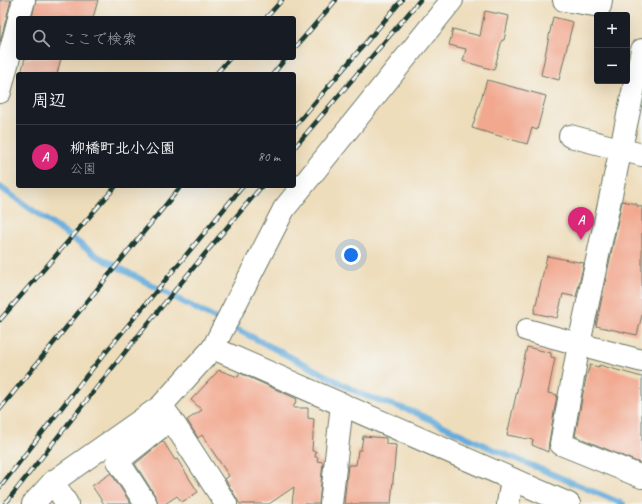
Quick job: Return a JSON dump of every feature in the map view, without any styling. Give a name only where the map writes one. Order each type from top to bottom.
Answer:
[{"type":"street","points":[[20,16],[24,0]]},
{"type":"street","points":[[146,504],[118,461],[166,412],[213,348],[284,209],[452,0]]},
{"type":"street","points":[[564,0],[600,6],[601,0]]},
{"type":"street","points":[[0,92],[16,30]]},
{"type":"street","points":[[642,50],[579,344],[561,444],[642,477]]},
{"type":"street","points":[[570,136],[642,155]]},
{"type":"street","points":[[527,330],[642,362]]},
{"type":"street","points":[[213,348],[567,504]]},
{"type":"street","points":[[331,504],[342,404]]},
{"type":"street","points":[[33,504],[53,482],[166,412]]},
{"type":"street","points":[[166,412],[217,500]]},
{"type":"street","points":[[508,504],[512,479]]},
{"type":"street","points":[[53,482],[67,504]]},
{"type":"building","points":[[0,0],[11,0],[0,42]]},
{"type":"building","points":[[36,0],[98,0],[94,16],[32,16]]},
{"type":"building","points":[[485,11],[509,16],[504,40],[502,40],[494,70],[463,61],[466,49],[449,45],[453,29],[480,36]]},
{"type":"building","points":[[553,17],[573,22],[559,80],[541,75]]},
{"type":"building","points":[[24,60],[60,60],[58,72],[22,72]]},
{"type":"building","points":[[487,80],[546,96],[537,130],[532,128],[527,144],[472,128]]},
{"type":"building","points":[[622,201],[637,204],[637,206],[642,207],[642,315],[637,335],[596,326]]},
{"type":"building","points":[[547,256],[584,263],[576,297],[563,294],[557,318],[534,313]]},
{"type":"building","points":[[527,347],[551,353],[551,357],[555,358],[548,393],[557,395],[548,452],[532,445],[533,440],[507,435]]},
{"type":"building","points":[[590,365],[599,367],[599,365],[642,377],[642,464],[575,436],[586,378]]},
{"type":"building","points":[[219,370],[238,377],[240,373],[297,399],[293,408],[308,408],[308,418],[314,419],[312,451],[316,451],[315,457],[318,457],[317,461],[323,462],[319,504],[292,504],[294,487],[269,504],[240,504],[225,479],[229,476],[202,435],[198,438],[187,420],[202,410],[191,400]]},
{"type":"building","points":[[363,436],[386,438],[386,444],[396,445],[391,504],[344,504],[348,465],[356,465],[358,450],[361,450]]},
{"type":"building","points":[[163,441],[175,460],[177,459],[198,492],[182,502],[177,496],[165,504],[158,504],[156,497],[135,464]]},
{"type":"building","points":[[111,473],[131,504],[104,504],[92,486]]},
{"type":"waterway","points":[[0,187],[97,256],[363,395],[414,412],[488,447],[623,504]]},
{"type":"railway","points":[[268,16],[282,0]]},
{"type":"railway","points":[[296,47],[336,0]]},
{"type":"railway","points":[[296,125],[402,0]]},
{"type":"railway","points":[[296,146],[420,0]]},
{"type":"railway","points":[[218,72],[228,60]]},
{"type":"railway","points":[[275,72],[284,60]]},
{"type":"railway","points":[[0,320],[114,188]]},
{"type":"railway","points":[[0,409],[179,188]]},
{"type":"railway","points":[[0,487],[87,375],[241,188]]},
{"type":"railway","points":[[5,504],[164,304],[260,188]]},
{"type":"place","name":"柳橋町北小公園","points":[[581,240]]}]
